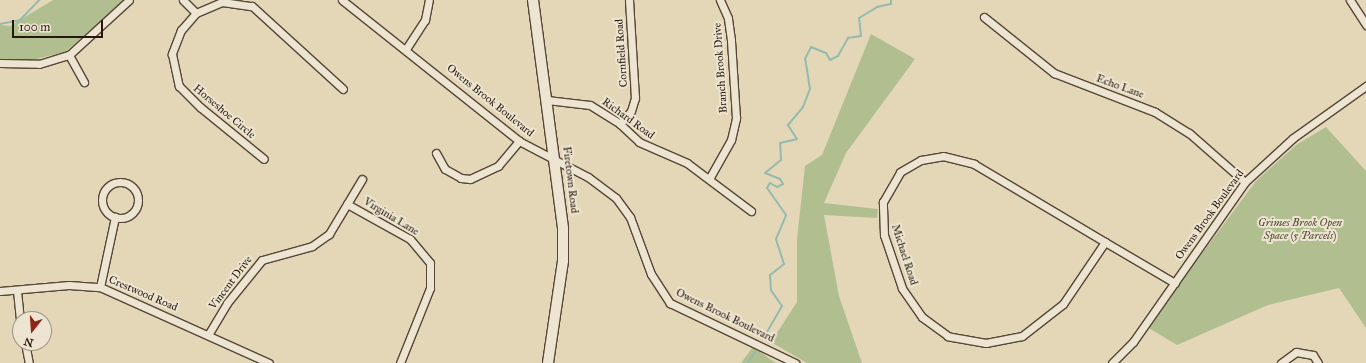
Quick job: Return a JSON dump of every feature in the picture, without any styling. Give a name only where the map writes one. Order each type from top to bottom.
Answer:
[{"type":"street","points":[[0,63],[38,64],[68,54],[129,0]]},
{"type":"street","points":[[183,0],[196,13]]},
{"type":"street","name":"Owens Brook Boulevard","points":[[342,0],[406,49],[519,141],[555,158],[602,186],[630,217],[654,281],[670,303],[794,363]]},
{"type":"street","points":[[406,49],[425,20],[429,0]]},
{"type":"street","name":"Firetown Road","points":[[533,0],[562,210],[563,261],[548,363]]},
{"type":"street","name":"Cornfield Road","points":[[620,124],[631,111],[635,98],[629,0]]},
{"type":"street","name":"Branch Brook Drive","points":[[709,179],[731,140],[736,118],[732,40],[728,18],[720,0]]},
{"type":"street","points":[[1350,0],[1366,26]]},
{"type":"street","name":"Horseshoe Circle","points":[[264,159],[200,108],[179,86],[172,54],[181,30],[196,13],[222,2],[252,6],[343,89]]},
{"type":"street","name":"Echo Lane","points":[[984,17],[1054,73],[1155,112],[1189,133],[1246,182]]},
{"type":"street","points":[[68,54],[84,82]]},
{"type":"street","name":"Owens Brook Boulevard","points":[[1116,362],[1133,342],[1246,182],[1293,138],[1366,86]]},
{"type":"street","name":"Richard Road","points":[[547,100],[590,105],[620,124],[639,142],[687,163],[751,211]]},
{"type":"street","points":[[436,153],[445,169],[461,178],[470,179],[498,166],[519,141]]},
{"type":"street","name":"Michael Road","points":[[1105,242],[1074,291],[1045,321],[1010,340],[976,343],[939,331],[910,302],[884,235],[881,210],[892,183],[908,166],[944,156],[959,157],[1105,242],[1175,283]]},
{"type":"street","name":"Vincent Drive","points":[[208,335],[256,266],[268,256],[323,240],[362,179]]},
{"type":"street","points":[[127,183],[138,197],[136,208],[127,216],[116,217],[103,205],[103,194],[110,184],[127,183]]},
{"type":"street","name":"Virginia Lane","points":[[347,204],[410,239],[430,263],[430,288],[400,363]]},
{"type":"street","points":[[100,287],[116,217]]},
{"type":"street","name":"Crestwood Road","points":[[0,291],[17,291],[69,285],[100,287],[269,363]]},
{"type":"street","points":[[17,291],[19,311]]},
{"type":"street","points":[[27,351],[29,363]]},
{"type":"street","points":[[1282,363],[1296,352],[1313,355],[1318,363]]},
{"type":"green space","points":[[53,0],[125,0],[65,52],[28,61],[0,59],[0,25],[10,26]]},
{"type":"green space","points":[[871,34],[915,59],[846,153],[824,203],[878,209],[877,218],[824,215],[839,296],[862,363],[807,363],[771,342],[797,302],[797,239],[805,166],[822,155]]},
{"type":"green space","name":"Grimes Brook Open Space (5 Parcels)","points":[[1326,127],[1366,171],[1366,328],[1339,288],[1268,305],[1177,345],[1147,327],[1256,181],[1296,145]]},
{"type":"green space","points":[[753,347],[770,359],[776,363],[741,363]]},
{"type":"waterway","points":[[0,24],[20,20],[39,0]]},
{"type":"waterway","points":[[763,339],[782,306],[771,290],[770,275],[784,264],[776,239],[786,215],[767,188],[770,183],[777,187],[783,184],[780,179],[765,173],[781,160],[780,143],[797,139],[788,125],[803,107],[810,89],[805,59],[811,47],[826,53],[830,60],[838,56],[848,38],[861,36],[859,18],[877,7],[891,4],[891,0]]},
{"type":"waterway","points":[[748,363],[755,352]]}]
